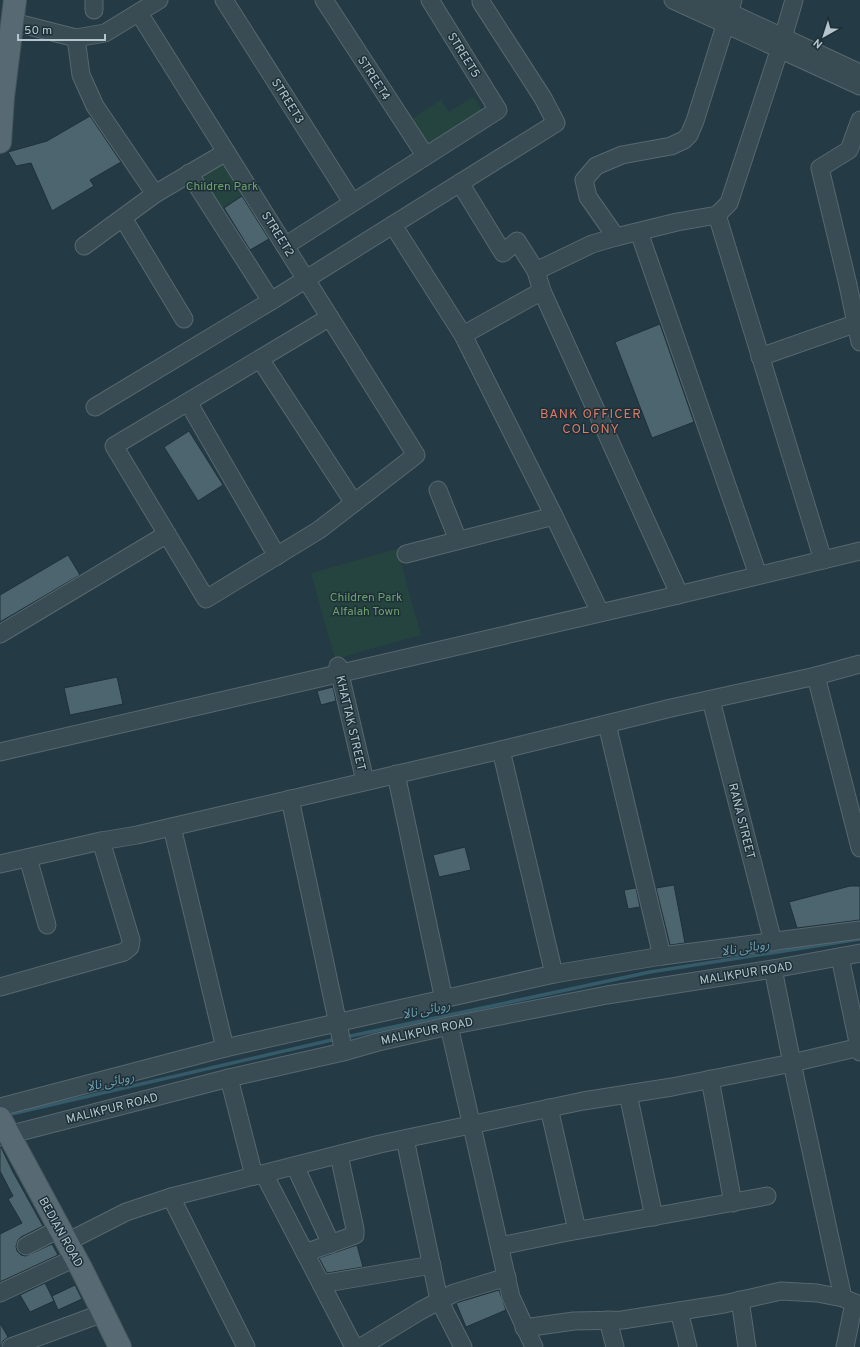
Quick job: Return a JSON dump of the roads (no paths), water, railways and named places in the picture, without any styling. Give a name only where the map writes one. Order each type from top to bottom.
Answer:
[{"type":"main road","points":[[0,142],[3,97],[15,0]]},
{"type":"main road","name":"BEDIAN ROAD","points":[[3,1130],[67,1243],[120,1347]]},
{"type":"street","points":[[13,22],[76,38],[105,33],[159,0]]},
{"type":"street","name":"STREET3","points":[[224,0],[352,202]]},
{"type":"street","name":"STREET4","points":[[324,0],[425,155]]},
{"type":"street","name":"STREET5","points":[[425,155],[498,110],[430,0]]},
{"type":"street","points":[[95,407],[271,301],[556,122],[543,98],[481,2],[482,0]]},
{"type":"street","points":[[703,0],[730,12],[782,43],[860,86]]},
{"type":"street","points":[[536,271],[592,244],[677,222],[717,215],[729,203],[782,43],[794,0]]},
{"type":"street","points":[[675,1],[730,12]]},
{"type":"street","points":[[616,237],[588,197],[584,180],[596,166],[622,155],[671,146],[684,140],[689,135],[730,12]]},
{"type":"street","name":"STREET2","points":[[139,13],[416,455],[354,503]]},
{"type":"street","points":[[76,38],[81,75],[95,106],[155,194]]},
{"type":"street","points":[[782,43],[860,73]]},
{"type":"street","points":[[860,120],[849,150],[820,168],[858,322],[860,342]]},
{"type":"street","points":[[84,246],[155,194],[226,152]]},
{"type":"street","points":[[285,246],[425,155]]},
{"type":"street","points":[[189,173],[271,301]]},
{"type":"street","points":[[460,183],[503,253],[517,241],[536,271],[542,291],[677,591]]},
{"type":"street","points":[[717,215],[822,557]]},
{"type":"street","points":[[123,218],[184,319]]},
{"type":"street","points":[[393,225],[463,335],[554,516],[597,606]]},
{"type":"street","points":[[639,232],[757,571]]},
{"type":"street","points":[[463,335],[542,291]]},
{"type":"street","points":[[260,359],[354,503],[319,530],[206,599],[114,446],[330,317]]},
{"type":"street","points":[[760,357],[858,322]]},
{"type":"street","points":[[188,402],[277,556]]},
{"type":"street","points":[[438,490],[458,540]]},
{"type":"street","points":[[406,554],[554,516]]},
{"type":"street","points":[[0,634],[167,534]]},
{"type":"street","points":[[822,557],[860,544]]},
{"type":"street","points":[[0,752],[12,742],[205,697],[339,670],[757,571],[822,557],[860,551]]},
{"type":"street","points":[[339,670],[597,606],[677,591]]},
{"type":"street","points":[[0,864],[172,827],[816,676],[860,664]]},
{"type":"street","name":"KHATTAK STREET","points":[[339,670],[365,781]]},
{"type":"street","points":[[816,676],[860,848]]},
{"type":"street","name":"RANA STREET","points":[[711,700],[772,942]]},
{"type":"street","points":[[607,724],[662,956]]},
{"type":"street","points":[[501,750],[554,974]]},
{"type":"street","points":[[396,774],[444,1000]]},
{"type":"street","points":[[290,799],[340,1038]]},
{"type":"street","points":[[172,827],[225,1048]]},
{"type":"street","points":[[0,987],[124,952],[130,947],[131,940],[101,842]]},
{"type":"street","points":[[28,858],[47,925]]},
{"type":"street","points":[[0,1107],[225,1048],[340,1038],[444,1000],[554,974],[662,956],[860,930]]},
{"type":"street","name":"MALIKPUR ROAD","points":[[3,1130],[229,1078],[340,1038],[378,1042],[449,1026],[607,995],[773,969],[860,953]]},
{"type":"street","points":[[0,1293],[67,1243],[126,1212],[171,1197],[471,1124],[860,1049],[840,957]]},
{"type":"street","points":[[773,969],[792,1063],[852,1302],[845,1347]]},
{"type":"street","points":[[449,1026],[511,1297],[534,1347]]},
{"type":"street","points":[[229,1078],[259,1175],[305,1253],[354,1347]]},
{"type":"street","points":[[710,1079],[733,1203]]},
{"type":"street","points":[[628,1094],[654,1217]]},
{"type":"street","points":[[549,1108],[577,1230]]},
{"type":"street","points":[[405,1139],[440,1300],[463,1347]]},
{"type":"street","points":[[305,1253],[355,1235],[340,1155]]},
{"type":"street","points":[[295,1166],[331,1244]]},
{"type":"street","points":[[500,1246],[577,1230],[767,1196]]},
{"type":"street","points":[[171,1197],[246,1347]]},
{"type":"street","points":[[26,1246],[67,1243]]},
{"type":"street","points":[[321,1284],[432,1265]]},
{"type":"street","points":[[361,1347],[382,1341],[440,1300],[454,1292],[507,1277]]},
{"type":"street","points":[[524,1328],[574,1321],[622,1320],[740,1300],[781,1290],[817,1293],[852,1302]]},
{"type":"street","points":[[740,1300],[748,1347]]},
{"type":"street","points":[[679,1311],[688,1347]]},
{"type":"street","points":[[11,1347],[103,1312]]},
{"type":"street","points":[[608,1320],[615,1347]]},
{"type":"waterway","name":"روہائی نالا","points":[[346,1037],[650,972],[860,939]]},
{"type":"waterway","name":"روہائی نالا","points":[[7,1115],[336,1039]]},
{"type":"district","name":"BANK OFFICER COLONY","points":[[591,420]]},
{"type":"park label","name":"Children Park","points":[[222,186]]},
{"type":"park label","name":"Children Park Alfalah Town","points":[[366,604]]}]
